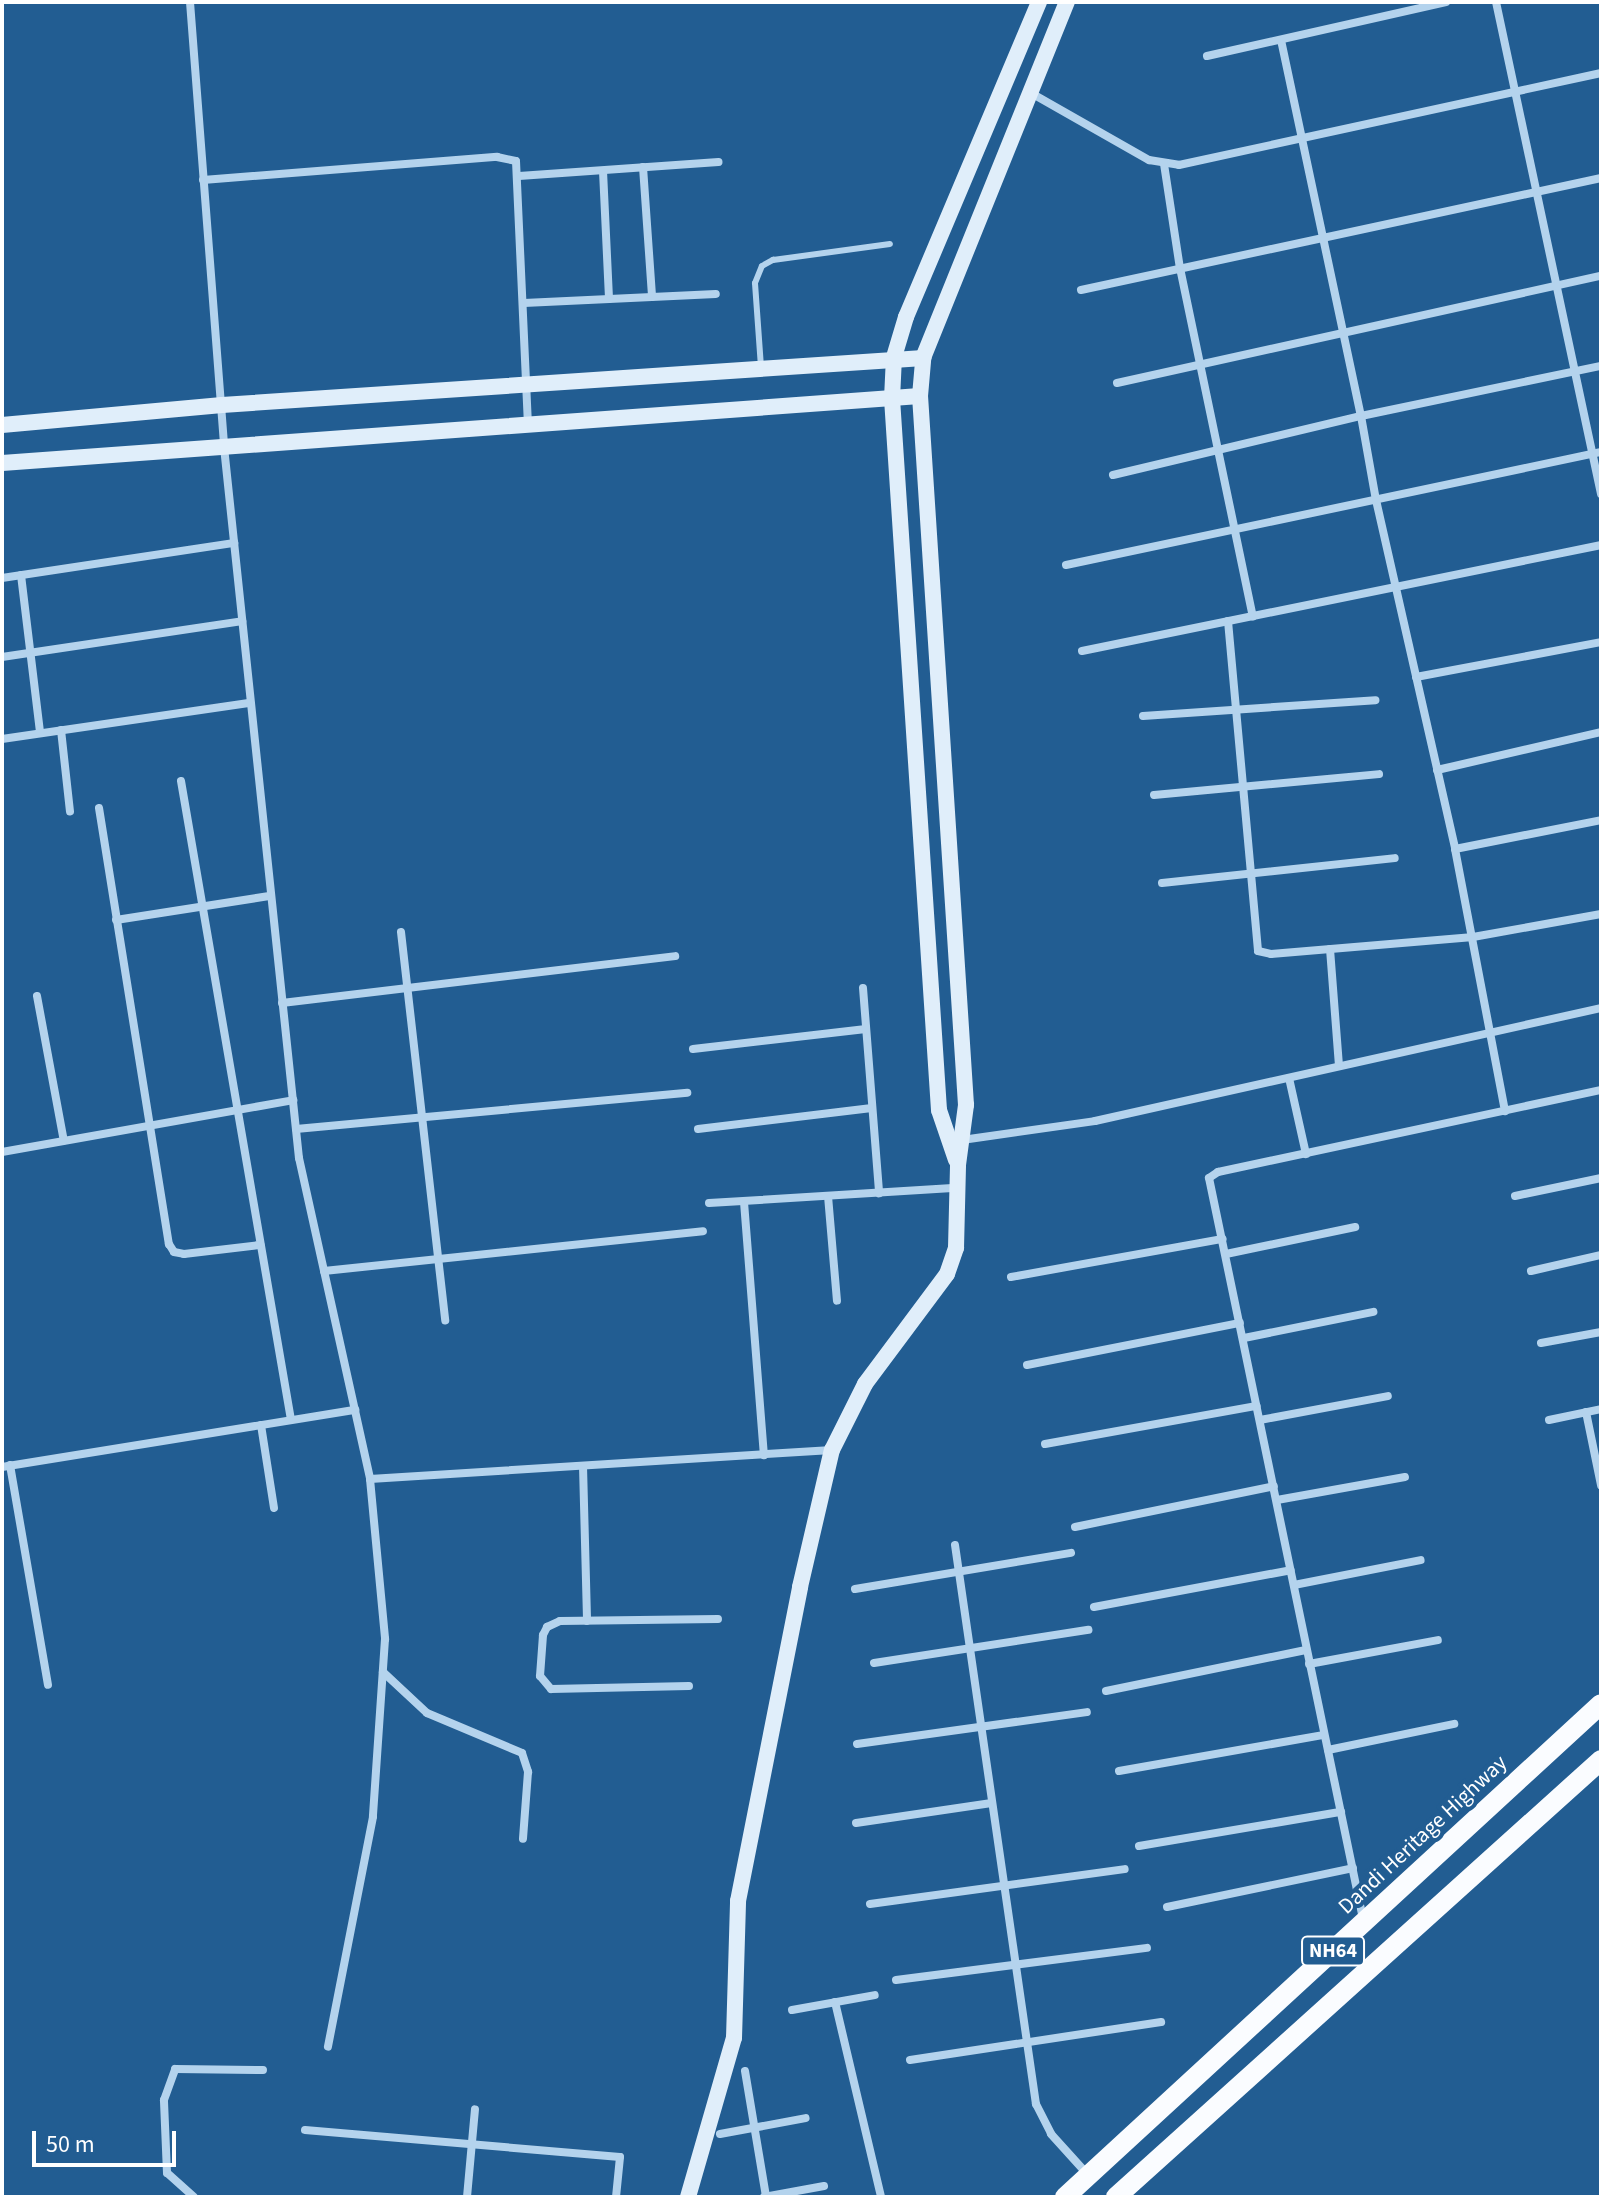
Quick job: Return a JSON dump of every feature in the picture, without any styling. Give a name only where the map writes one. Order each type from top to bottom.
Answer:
[{"type":"main road","name":"Dandi Heritage Highway","points":[[1065,2197],[1601,1704]]},
{"type":"main road","name":"NH64","points":[[1116,2197],[1600,1763]]},
{"type":"street","points":[[190,2],[224,447],[296,1129],[370,1479],[385,1639],[373,1817],[328,2047]]},
{"type":"street","points":[[958,1165],[939,1110],[892,399],[894,357],[906,317],[1039,2]]},
{"type":"street","points":[[688,2197],[734,2038],[738,1901],[800,1587],[832,1450],[865,1384],[947,1274],[956,1248],[958,1165],[966,1105],[920,396],[923,358],[1067,2]]},
{"type":"street","points":[[1207,56],[1446,2]]},
{"type":"street","points":[[1496,2],[1534,192],[1597,453],[1601,494]]},
{"type":"street","points":[[1281,40],[1394,587],[1455,849],[1505,1111]]},
{"type":"street","points":[[1030,93],[1149,160],[1179,165],[1601,73]]},
{"type":"street","points":[[203,180],[497,157],[516,161],[528,425]]},
{"type":"street","points":[[519,176],[719,162]]},
{"type":"street","points":[[1164,164],[1180,268],[1253,616]]},
{"type":"street","points":[[643,167],[652,297]]},
{"type":"street","points":[[603,171],[609,299]]},
{"type":"street","points":[[1081,290],[1601,178]]},
{"type":"street","points":[[1117,383],[1601,276]]},
{"type":"street","points":[[524,303],[716,294]]},
{"type":"street","points":[[2,425],[222,405],[894,357],[923,358]]},
{"type":"street","points":[[1113,475],[1361,416],[1601,366]]},
{"type":"street","points":[[2,463],[920,396]]},
{"type":"street","points":[[1066,565],[1597,453]]},
{"type":"street","points":[[2,578],[234,543]]},
{"type":"street","points":[[1082,651],[1601,545]]},
{"type":"street","points":[[21,575],[40,733]]},
{"type":"street","points":[[2,657],[242,621]]},
{"type":"street","points":[[1228,621],[1258,951],[1271,954],[1473,937],[1601,914]]},
{"type":"street","points":[[1416,677],[1601,642]]},
{"type":"street","points":[[1143,716],[1375,700]]},
{"type":"street","points":[[2,739],[250,703]]},
{"type":"street","points":[[61,730],[70,812]]},
{"type":"street","points":[[1437,770],[1601,732]]},
{"type":"street","points":[[1154,795],[1379,774]]},
{"type":"street","points":[[181,781],[291,1420]]},
{"type":"street","points":[[99,808],[169,1244],[174,1252],[260,1245]]},
{"type":"street","points":[[1455,849],[1601,820]]},
{"type":"street","points":[[1162,883],[1395,858]]},
{"type":"street","points":[[116,920],[269,896]]},
{"type":"street","points":[[401,932],[445,1321]]},
{"type":"street","points":[[1330,949],[1339,1066]]},
{"type":"street","points":[[282,1003],[675,956]]},
{"type":"street","points":[[863,988],[879,1193]]},
{"type":"street","points":[[37,996],[64,1141]]},
{"type":"street","points":[[961,1141],[1095,1121],[1601,1008]]},
{"type":"street","points":[[693,1049],[866,1029]]},
{"type":"street","points":[[1289,1078],[1306,1154]]},
{"type":"street","points":[[1364,1922],[1244,1338],[1209,1184],[1212,1175],[1601,1090]]},
{"type":"street","points":[[296,1129],[687,1093]]},
{"type":"street","points":[[2,1152],[293,1100]]},
{"type":"street","points":[[698,1129],[872,1108]]},
{"type":"street","points":[[1515,1196],[1601,1178]]},
{"type":"street","points":[[709,1203],[957,1188]]},
{"type":"street","points":[[828,1196],[837,1301]]},
{"type":"street","points":[[744,1202],[767,1455]]},
{"type":"street","points":[[1226,1254],[1355,1227]]},
{"type":"street","points":[[324,1271],[703,1231]]},
{"type":"street","points":[[1011,1277],[1223,1239]]},
{"type":"street","points":[[1531,1271],[1601,1255]]},
{"type":"street","points":[[1244,1338],[1373,1312]]},
{"type":"street","points":[[1027,1365],[1240,1323]]},
{"type":"street","points":[[1541,1343],[1601,1332]]},
{"type":"street","points":[[1260,1420],[1388,1396]]},
{"type":"street","points":[[1045,1444],[1257,1406]]},
{"type":"street","points":[[1549,1420],[1601,1409]]},
{"type":"street","points":[[48,1685],[6,1466],[355,1410]]},
{"type":"street","points":[[1586,1412],[1601,1485]]},
{"type":"street","points":[[261,1425],[274,1508]]},
{"type":"street","points":[[370,1479],[832,1450]]},
{"type":"street","points":[[583,1466],[587,1621]]},
{"type":"street","points":[[1277,1500],[1405,1477]]},
{"type":"street","points":[[1075,1527],[1274,1486]]},
{"type":"street","points":[[955,1545],[1040,2117],[1089,2176]]},
{"type":"street","points":[[855,1589],[1071,1553]]},
{"type":"street","points":[[1294,1585],[1421,1560]]},
{"type":"street","points":[[1094,1607],[1291,1570]]},
{"type":"street","points":[[689,1686],[558,1690],[546,1687],[540,1676],[547,1627],[560,1621],[718,1619]]},
{"type":"street","points":[[874,1663],[1088,1630]]},
{"type":"street","points":[[1309,1664],[1438,1640]]},
{"type":"street","points":[[1106,1691],[1306,1650]]},
{"type":"street","points":[[383,1672],[427,1713],[522,1753],[528,1772],[523,1839]]},
{"type":"street","points":[[857,1744],[1087,1712]]},
{"type":"street","points":[[1328,1750],[1454,1724]]},
{"type":"street","points":[[1119,1771],[1324,1735]]},
{"type":"street","points":[[856,1823],[992,1803]]},
{"type":"street","points":[[1139,1846],[1341,1812]]},
{"type":"street","points":[[1167,1907],[1353,1868]]},
{"type":"street","points":[[870,1904],[1125,1869]]},
{"type":"street","points":[[896,1980],[1147,1948]]},
{"type":"street","points":[[792,2010],[875,1995]]},
{"type":"street","points":[[835,2002],[881,2197]]},
{"type":"street","points":[[910,2060],[1161,2022]]},
{"type":"street","points":[[194,2197],[167,2173],[164,2100],[175,2069],[263,2070]]},
{"type":"street","points":[[745,2071],[766,2197],[824,2186]]},
{"type":"street","points":[[467,2197],[475,2109]]},
{"type":"street","points":[[720,2134],[806,2118]]},
{"type":"street","points":[[305,2130],[620,2157],[616,2197]]},
{"type":"lane","points":[[761,367],[755,283],[762,266],[773,260],[890,244]]}]
